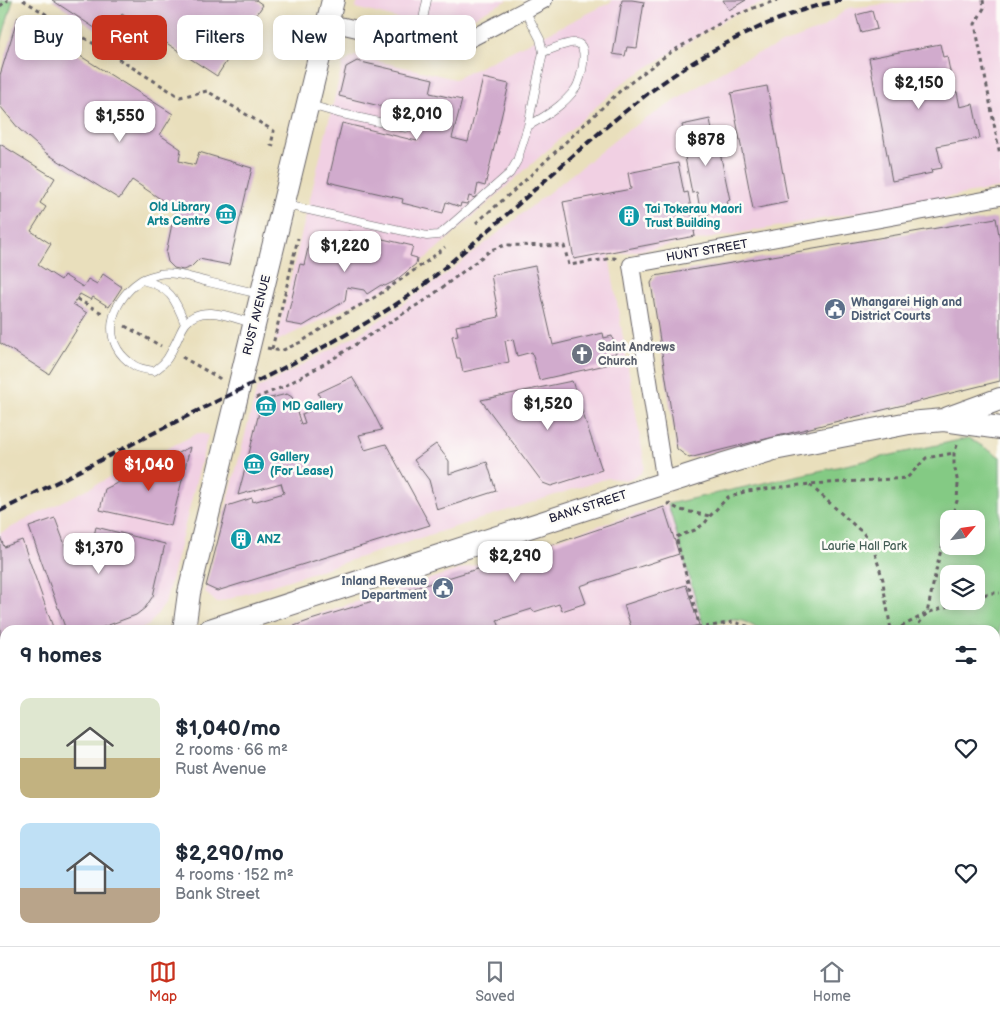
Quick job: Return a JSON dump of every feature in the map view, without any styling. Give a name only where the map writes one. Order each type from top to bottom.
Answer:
[{"type":"main road","name":"RUST AVENUE","points":[[330,15],[333,0]]},
{"type":"main road","name":"RUST AVENUE","points":[[185,625],[189,593],[319,60]]},
{"type":"main road","name":"BANK STREET","points":[[944,420],[1000,400]]},
{"type":"main road","points":[[1000,400],[995,411],[1000,428]]},
{"type":"main road","name":"BANK STREET","points":[[225,625],[774,449],[908,423],[944,420],[1000,428]]},
{"type":"street","points":[[476,36],[544,0]]},
{"type":"street","name":"HUNT STREET","points":[[631,265],[1000,197]]},
{"type":"street","points":[[631,265],[665,483]]},
{"type":"lane","points":[[425,15],[428,0]]},
{"type":"lane","points":[[284,204],[427,236],[438,235],[510,173],[517,161],[528,126],[543,52],[540,39],[525,10]]},
{"type":"lane","points":[[528,126],[547,115],[563,102],[575,89],[581,77],[584,52],[578,43],[543,52]]},
{"type":"lane","points":[[308,104],[338,113],[406,128]]},
{"type":"lane","points":[[255,324],[216,313],[196,315],[185,324],[164,364],[154,371],[136,366],[122,355],[114,343],[111,332],[112,318],[125,296],[142,280],[161,274],[178,274],[262,294]]},
{"type":"lane","points":[[142,280],[154,283],[168,291],[178,305],[185,324]]},
{"type":"path","points":[[0,6],[8,0]]},
{"type":"path","points":[[23,0],[180,97],[207,91],[274,131],[271,145],[283,148]]},
{"type":"path","points":[[983,0],[984,8],[975,24],[1000,155]]},
{"type":"path","points":[[234,406],[283,387],[331,360],[426,300],[491,250],[505,245],[564,246],[569,265],[614,258],[631,265]]},
{"type":"path","points":[[954,510],[958,484],[954,453],[958,445]]},
{"type":"path","points":[[699,625],[676,538],[695,530],[705,523],[728,497],[747,491],[810,484],[907,478],[926,458],[954,453]]},
{"type":"path","points":[[665,483],[668,504],[680,510],[710,516]]},
{"type":"path","points":[[810,484],[864,534],[872,544],[883,580],[892,625]]},
{"type":"path","points":[[918,625],[927,612],[940,554]]},
{"type":"path","points":[[985,594],[1000,593]]},
{"type":"path","points":[[905,625],[927,612],[940,608]]},
{"type":"path","points":[[716,625],[733,622],[744,625]]},
{"type":"shaded area","points":[[358,0],[508,0],[476,16],[383,15],[356,8]]},
{"type":"shaded area","points":[[612,0],[773,0],[729,17],[624,82],[398,283],[275,342],[343,63],[355,56],[355,60],[372,60],[455,79]]},
{"type":"shaded area","points":[[924,0],[1000,0],[1000,188],[609,256],[644,460],[644,468],[640,474],[627,480],[608,478],[217,603],[205,592],[257,388],[279,378],[365,330],[445,275],[625,132],[739,61],[822,28],[848,8]]},
{"type":"shaded area","points":[[198,433],[208,435],[165,604],[149,625],[0,625],[0,533]]},
{"type":"shaded area","points":[[668,504],[703,625],[282,625]]},
{"type":"green space","points":[[0,0],[13,0],[0,46]]},
{"type":"green space","name":"Laurie Hall Park","points":[[969,438],[1000,457],[1000,625],[752,625],[732,620],[713,625],[703,625],[668,504]]},
{"type":"building","points":[[52,0],[256,0],[263,5],[257,15],[177,15],[177,50],[167,43],[167,15],[92,15],[92,26],[82,20],[82,15],[75,15]]},
{"type":"building","points":[[622,0],[644,2],[637,48],[627,47],[625,56],[613,54]]},
{"type":"building","points":[[723,0],[746,0],[729,10]]},
{"type":"building","points":[[872,11],[877,29],[861,33],[856,15]]},
{"type":"building","points":[[15,27],[15,60],[82,60],[82,57],[173,114],[160,135],[181,149],[179,161],[195,165],[199,152],[252,168],[229,265],[199,259],[191,267],[183,270],[174,268],[168,262],[166,253],[175,209],[167,207],[168,204],[132,180],[119,199],[46,153],[19,129],[0,106],[0,75]]},
{"type":"building","points":[[940,44],[943,57],[947,56],[954,92],[957,92],[960,107],[973,104],[980,138],[937,146],[942,168],[931,170],[932,173],[892,181],[869,58]]},
{"type":"building","points":[[192,60],[227,60],[217,76]]},
{"type":"building","points":[[357,61],[433,79],[430,93],[462,100],[452,138],[468,142],[483,78],[509,84],[485,186],[478,184],[475,198],[469,196],[467,204],[461,203],[460,207],[446,202],[443,213],[402,203],[403,199],[328,182],[342,123],[417,141],[424,117],[339,96],[346,67]]},
{"type":"building","points":[[767,86],[788,202],[753,209],[731,93]]},
{"type":"building","points":[[710,119],[712,130],[715,129],[730,200],[727,201],[729,210],[701,216],[697,192],[692,193],[683,147],[687,147],[682,125]]},
{"type":"building","points":[[0,144],[55,178],[40,203],[46,207],[31,231],[51,244],[38,265],[61,280],[64,275],[83,287],[88,279],[97,284],[103,274],[122,287],[109,307],[93,297],[91,300],[80,294],[73,304],[87,313],[49,374],[0,343]]},
{"type":"building","name":"Tai Tokerau Maori Trust Building","points":[[678,163],[684,193],[688,192],[695,236],[574,259],[563,202],[631,189],[628,173]]},
{"type":"building","points":[[996,218],[1000,240],[1000,381],[689,458],[677,449],[651,283],[655,276]]},
{"type":"building","points":[[348,231],[413,246],[410,256],[417,258],[416,264],[395,281],[385,286],[381,285],[367,294],[364,290],[347,287],[345,301],[303,326],[286,323],[300,264],[304,265],[310,240],[344,248]]},
{"type":"building","points":[[535,266],[553,345],[603,333],[604,338],[612,336],[616,353],[608,355],[610,364],[539,380],[532,352],[517,356],[513,339],[505,341],[509,362],[463,372],[460,358],[457,358],[452,336],[458,335],[456,326],[499,317],[491,275]]},
{"type":"building","points":[[352,377],[382,430],[359,435],[365,450],[386,444],[430,525],[217,591],[206,586],[227,506],[252,498],[253,502],[284,493],[281,483],[238,495],[262,400],[287,394],[292,397],[301,424],[305,423],[302,414],[323,405],[318,393]]},
{"type":"building","points":[[572,381],[602,470],[551,486],[543,483],[481,400]]},
{"type":"building","points":[[436,444],[449,461],[449,474],[487,462],[496,491],[437,510],[429,480],[414,460]]},
{"type":"building","points":[[190,447],[171,526],[100,510],[105,489]]},
{"type":"building","points":[[664,507],[679,554],[580,586],[586,603],[562,611],[559,604],[534,612],[532,609],[497,620],[499,625],[297,625],[311,620],[516,557]]},
{"type":"building","points":[[55,518],[68,553],[92,544],[96,527],[165,544],[153,596],[145,608],[136,615],[109,625],[64,625],[29,527]]},
{"type":"building","points":[[0,536],[4,547],[22,540],[52,625],[0,625]]},
{"type":"building","points":[[686,585],[699,625],[630,625],[624,605]]},
{"type":"railway","points":[[0,511],[288,365],[362,325],[410,295],[431,279],[602,130],[668,79],[723,45],[762,26],[803,10],[841,0]]},
{"type":"place","name":"Old Library Arts Centre","points":[[226,214]]},
{"type":"place","name":"Tai Tokerau Maori Trust Building","points":[[629,216]]},
{"type":"place","name":"Whangarei High and District Courts","points":[[835,309]]},
{"type":"place","name":"Saint Andrews Church","points":[[582,354]]},
{"type":"place","name":"MD Gallery","points":[[266,406]]},
{"type":"place","name":"Gallery (For Lease)","points":[[254,464]]},
{"type":"place","name":"ANZ","points":[[241,539]]},
{"type":"place","name":"Inland Revenue Department","points":[[443,588]]}]
